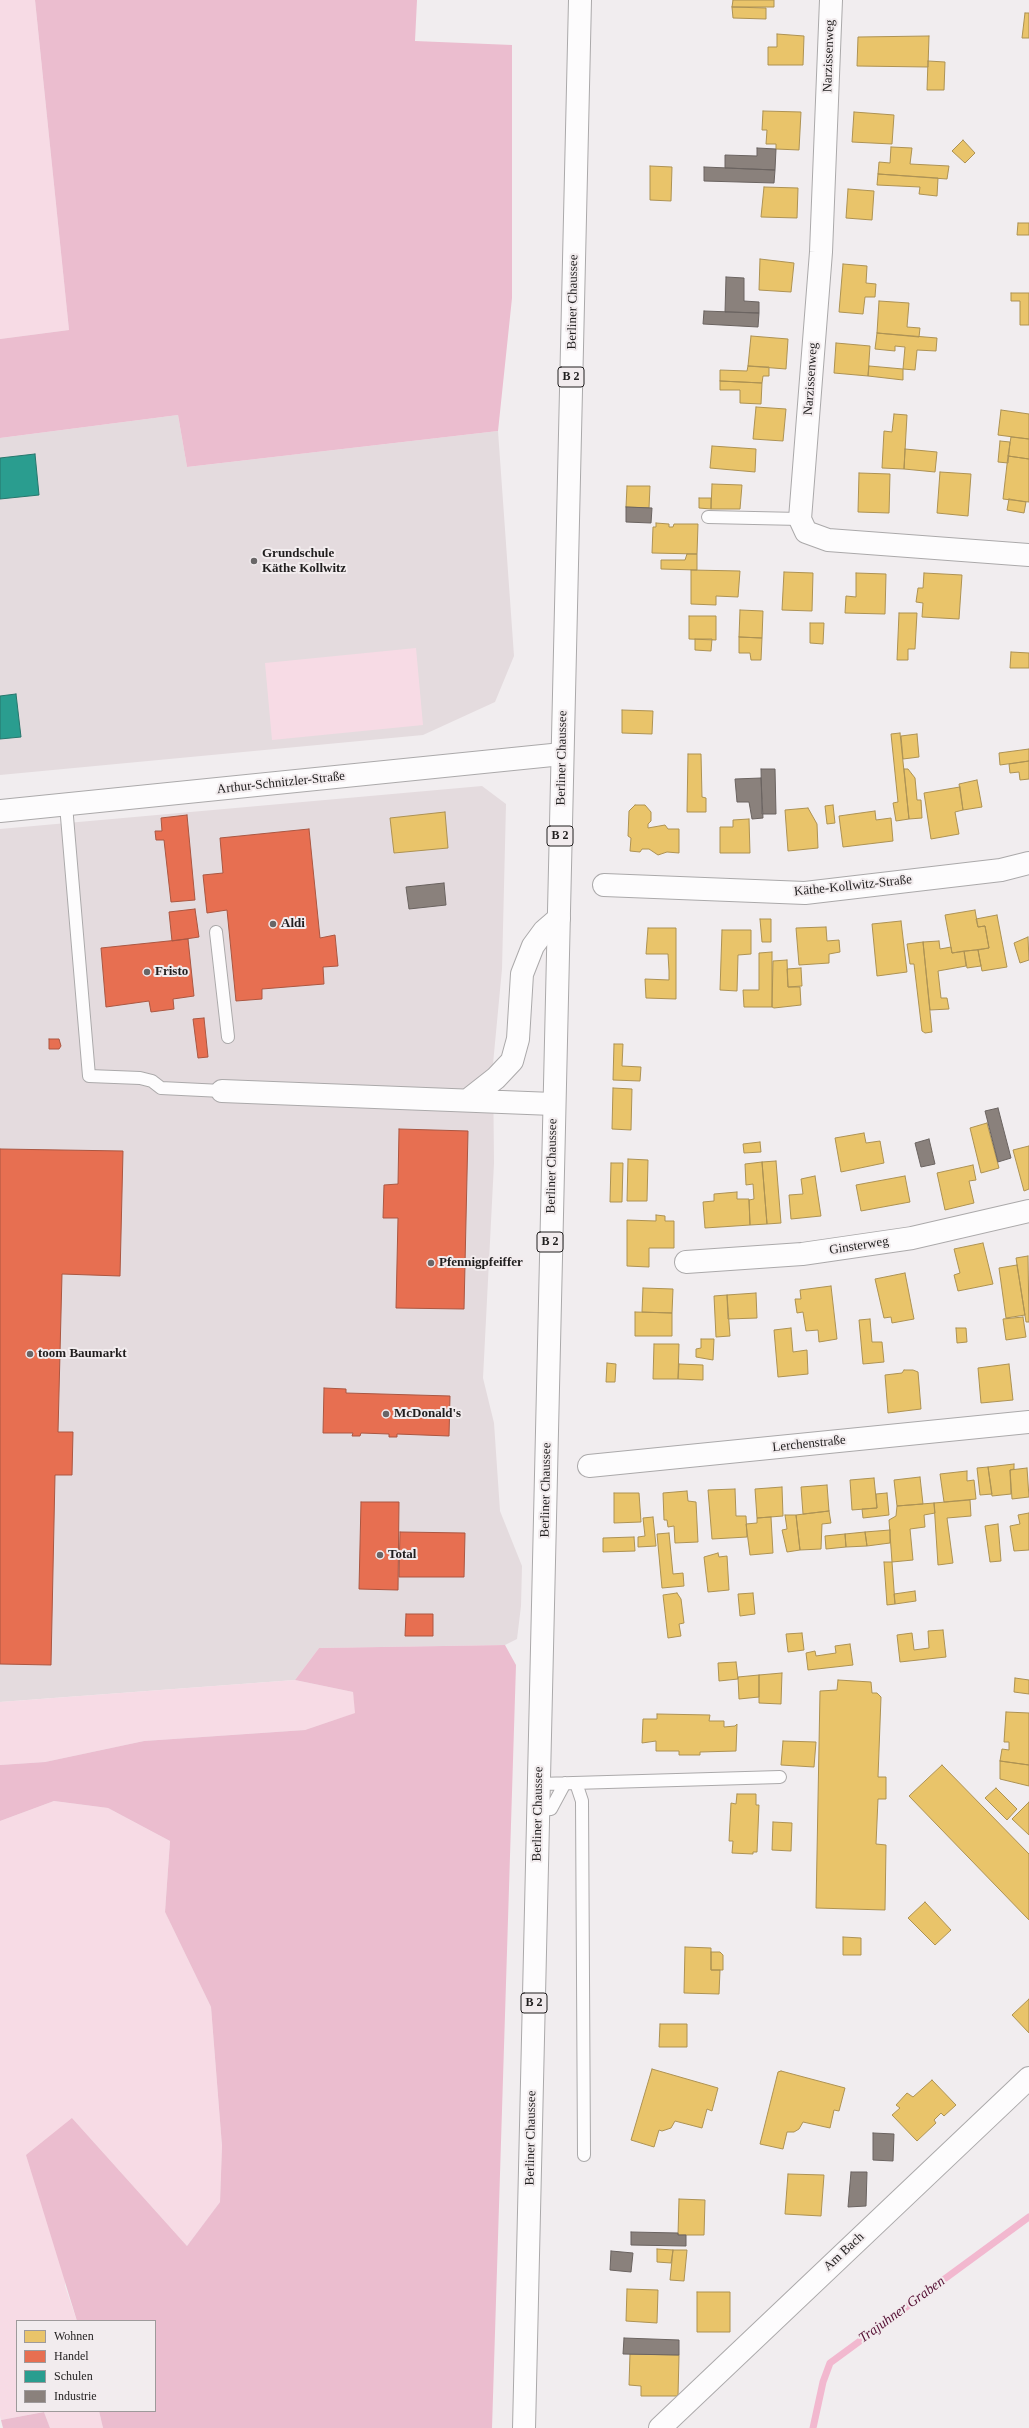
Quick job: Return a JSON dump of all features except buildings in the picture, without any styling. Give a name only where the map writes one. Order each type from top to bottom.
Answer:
[{"type":"street","name":"Berliner Chaussee","points":[[524,2428],[539,1810],[553,1104],[580,0]]},
{"type":"street","name":"Narzissenweg","points":[[800,519],[821,252],[831,0]]},
{"type":"street","points":[[800,519],[806,532],[828,540],[1029,554]]},
{"type":"street","name":"Arthur-Schnitzler-Straße","points":[[0,811],[562,754]]},
{"type":"street","name":"Käthe-Kollwitz-Straße","points":[[604,885],[805,893],[1000,870],[1029,863]]},
{"type":"street","points":[[468,1100],[496,1078],[512,1061],[518,1039],[522,974],[533,946],[544,931],[558,918]]},
{"type":"street","points":[[222,1091],[553,1104]]},
{"type":"street","name":"Ginsterweg","points":[[686,1262],[810,1253],[912,1238],[1029,1211]]},
{"type":"street","name":"Lerchenstraße","points":[[589,1466],[1029,1422]]},
{"type":"street","name":"Am Bach","points":[[660,2428],[1029,2078]]},
{"type":"lane","points":[[708,517],[800,519]]},
{"type":"lane","points":[[66,805],[89,1076],[140,1078],[152,1081],[161,1088],[222,1091]]},
{"type":"lane","points":[[216,932],[228,1037]]},
{"type":"lane","points":[[539,1784],[780,1777]]},
{"type":"lane","points":[[539,1810],[551,1809],[570,1783]]},
{"type":"lane","points":[[570,1783],[582,1801],[584,2155]]},
{"type":"shaded area","points":[[0,0],[35,0],[69,330],[0,339]]},
{"type":"shaded area","points":[[35,0],[417,0],[415,41],[512,45],[512,298],[498,431],[187,467],[178,415],[0,438],[0,339],[69,330]]},
{"type":"shaded area","name":"Grundschule Käthe Kollwitz","points":[[178,415],[187,467],[498,431],[514,656],[495,702],[423,735],[0,775],[0,438]]},
{"type":"shaded area","points":[[416,648],[423,725],[272,740],[265,663]]},
{"type":"shaded area","points":[[482,786],[506,804],[502,969],[493,1064],[494,1163],[483,1378],[494,1423],[500,1511],[522,1566],[521,1606],[517,1639],[505,1645],[319,1648],[295,1680],[0,1702],[0,829]]},
{"type":"shaded area","points":[[505,1645],[516,1665],[492,2428],[103,2428],[99,2412],[156,2412],[156,2320],[77,2320],[26,2155],[72,2118],[187,2246],[220,2202],[222,2146],[211,2007],[165,1912],[170,1841],[108,1808],[54,1801],[0,1821],[0,1765],[45,1762],[144,1741],[305,1730],[355,1713],[353,1692],[295,1680],[319,1648]]},
{"type":"shaded area","points":[[295,1680],[353,1692],[356,1713],[305,1730],[144,1741],[45,1762],[0,1765],[0,1702]]},
{"type":"shaded area","points":[[54,1801],[108,1808],[170,1841],[165,1912],[211,2007],[222,2146],[220,2202],[187,2246],[72,2118],[65,2286],[77,2320],[16,2320],[16,2412],[44,2412],[1,2420],[0,2416],[0,1821]]},
{"type":"shaded area","points":[[44,2412],[99,2412],[103,2428],[50,2428]]},
{"type":"shaded area","points":[[44,2412],[50,2428],[3,2428],[1,2420]]},
{"type":"waterway","name":"Trajuhner Graben","points":[[813,2428],[823,2382],[830,2363],[1029,2217]]},
{"type":"place","name":"Grundschule Käthe Kollwitz","points":[[254,561]]},
{"type":"place","name":"Aldi","points":[[273,924]]},
{"type":"place","name":"Fristo","points":[[147,972]]},
{"type":"place","name":"Pfennigpfeiffer","points":[[431,1263]]},
{"type":"place","name":"toom Baumarkt","points":[[30,1354]]},
{"type":"place","name":"McDonald's","points":[[386,1414]]},
{"type":"place","name":"Total","points":[[380,1555]]}]
